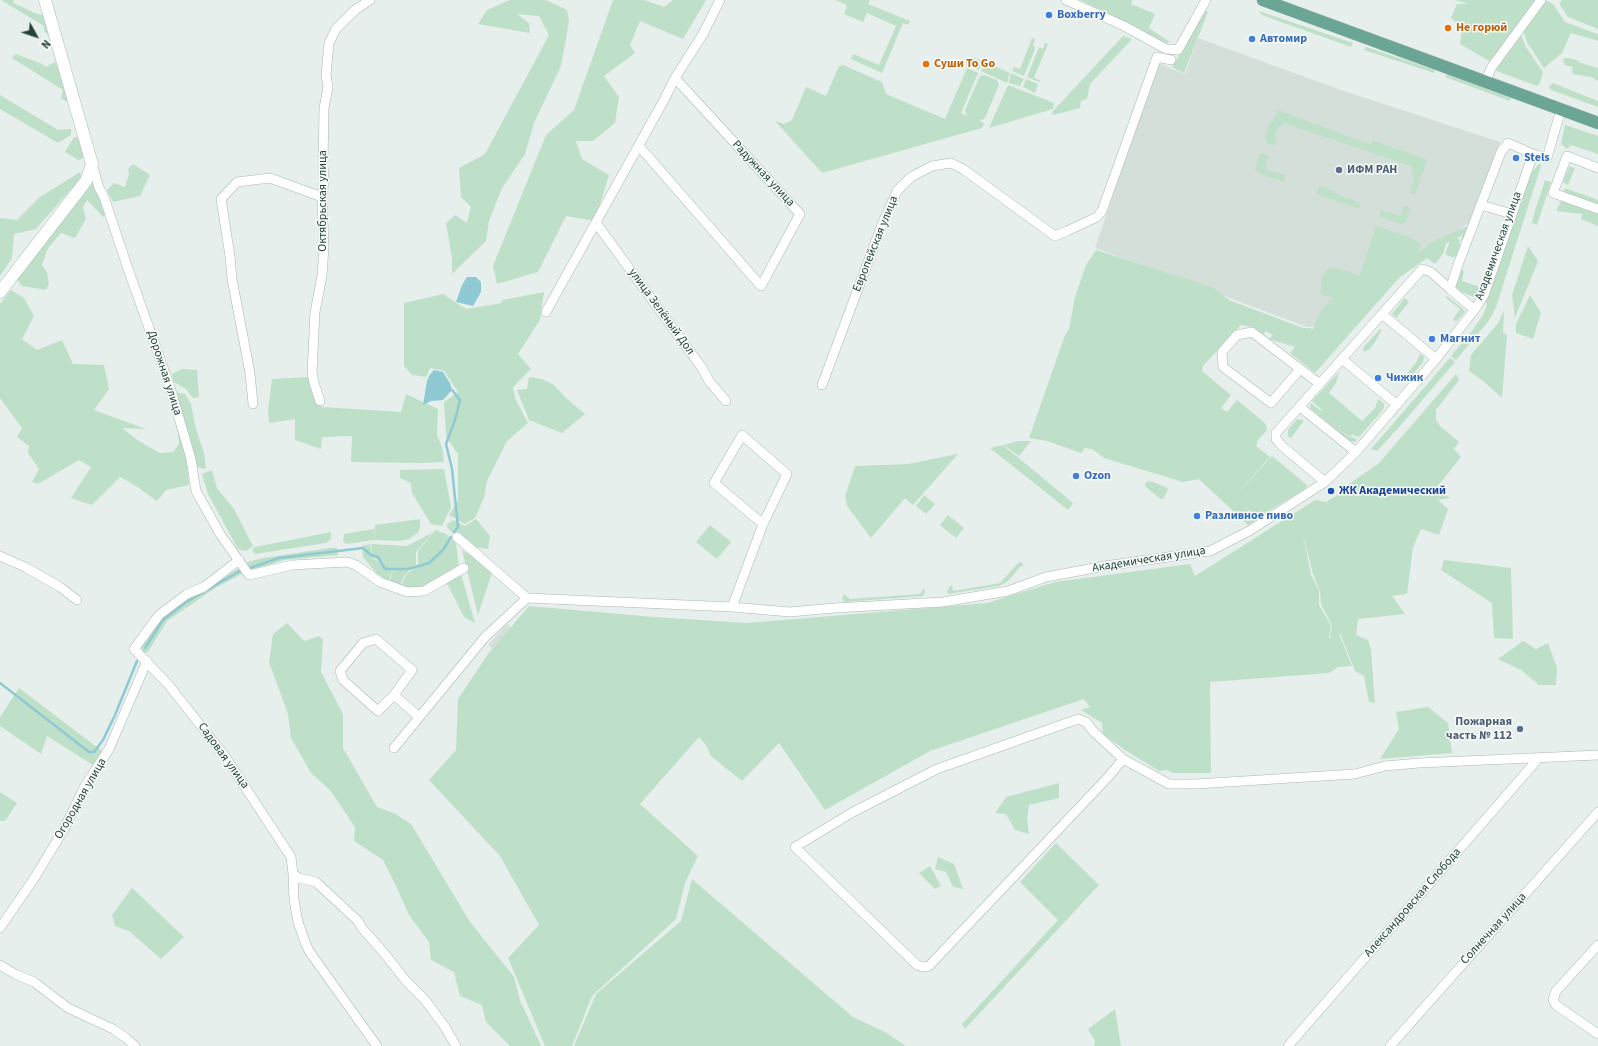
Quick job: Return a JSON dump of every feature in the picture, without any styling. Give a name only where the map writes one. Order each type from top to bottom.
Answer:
[{"type":"main road","points":[[1263,0],[1598,122]]},
{"type":"street","points":[[0,292],[86,181],[92,164],[46,0]]},
{"type":"street","name":"Октябрьская улица","points":[[320,401],[312,373],[315,312],[322,276],[324,247],[322,196],[324,181],[324,108],[328,87],[326,76],[329,43],[336,29],[354,10],[370,0]]},
{"type":"street","points":[[546,312],[639,146],[675,78],[701,37],[720,0]]},
{"type":"street","points":[[1066,0],[1124,26],[1166,49],[1178,50],[1206,0]]},
{"type":"street","points":[[1486,81],[1491,68],[1541,0]]},
{"type":"street","name":"Европейская улица","points":[[822,384],[883,222],[898,191],[911,177],[932,166],[951,163],[963,169],[1055,236],[1097,217],[1102,211],[1157,57],[1171,60]]},
{"type":"street","name":"Радужная улица","points":[[639,146],[761,286],[800,214],[675,78]]},
{"type":"street","points":[[1450,289],[1501,152],[1508,143],[1546,158],[1561,109]]},
{"type":"street","name":"Академическая улица","points":[[527,598],[732,607],[790,612],[834,608],[935,603],[1008,591],[1046,577],[1105,566],[1210,551],[1248,532],[1325,482],[1356,452],[1436,359],[1475,309],[1484,294],[1533,154]]},
{"type":"street","points":[[1598,168],[1567,156],[1553,193],[1598,209]]},
{"type":"street","name":"Дорожная улица","points":[[92,164],[99,188],[104,197],[170,387],[191,458],[196,491],[220,534],[244,568]]},
{"type":"street","points":[[254,404],[250,373],[232,279],[221,199],[238,182],[270,178],[322,196]]},
{"type":"street","points":[[1481,205],[1512,214]]},
{"type":"street","name":"улица Зелёный Дол","points":[[596,223],[702,368],[709,381],[726,401]]},
{"type":"street","points":[[1325,482],[1282,446],[1276,439],[1276,433],[1422,269],[1431,272],[1475,309]]},
{"type":"street","points":[[1382,314],[1436,359]]},
{"type":"street","points":[[1300,368],[1271,403],[1223,367],[1222,352],[1237,335],[1252,332],[1300,368],[1320,384]]},
{"type":"street","points":[[1342,359],[1397,405]]},
{"type":"street","points":[[1300,407],[1356,452]]},
{"type":"street","points":[[732,607],[763,524],[787,474],[742,435],[714,483],[763,524]]},
{"type":"street","points":[[394,748],[485,637],[527,598],[457,538]]},
{"type":"street","points":[[0,556],[25,567],[60,586],[77,600]]},
{"type":"street","points":[[244,568],[347,562],[356,565],[380,582],[407,592],[424,591],[464,568]]},
{"type":"street","name":"Садовая улица","points":[[244,568],[187,594],[159,615],[134,649],[167,682],[224,755],[291,857],[295,907],[298,922],[309,951],[377,1046]]},
{"type":"street","points":[[376,639],[412,670],[394,695],[378,711],[343,680],[340,670],[363,643],[376,639]]},
{"type":"street","name":"Огородная улица","points":[[0,928],[35,877],[64,829],[85,786],[109,749],[147,662]]},
{"type":"street","points":[[394,695],[419,717]]},
{"type":"street","points":[[1123,759],[1110,775],[929,966],[923,967],[916,965],[795,847],[853,812],[937,770],[1078,719],[1086,722],[1093,731],[1123,759],[1169,784],[1196,784],[1355,774],[1385,766],[1419,763],[1528,758],[1538,759],[1598,755]]},
{"type":"street","name":"Александровская Слобода","points":[[1288,1046],[1538,759]]},
{"type":"street","name":"Солнечная улица","points":[[1390,1046],[1598,812]]},
{"type":"street","points":[[293,874],[299,878],[316,882],[358,921],[362,928],[406,981],[425,1000],[445,1027],[456,1046]]},
{"type":"street","points":[[1598,945],[1556,990],[1553,1000],[1556,1004],[1598,1034]]},
{"type":"street","points":[[0,965],[15,974],[34,982],[68,1008],[112,1029],[135,1046]]},
{"type":"shaded area","name":"ИФМ РАН","points":[[1198,38],[1341,90],[1500,142],[1469,223],[1311,327],[1307,327],[1095,248],[1158,63],[1185,74]]},
{"type":"shaded area","points":[[507,624],[517,633],[498,654],[488,645]]},
{"type":"green space","points":[[1,0],[14,0],[13,3],[37,14],[45,15],[53,39],[44,31],[44,26]]},
{"type":"green space","points":[[510,0],[546,0],[567,10],[569,22],[561,66],[534,123],[525,154],[502,188],[489,221],[486,241],[452,274],[452,258],[446,223],[455,215],[467,223],[471,207],[461,197],[459,168],[485,154],[549,35],[539,16],[517,14],[529,23],[530,33],[478,24],[487,10]]},
{"type":"green space","points":[[613,0],[644,0],[664,7],[673,0],[706,0],[683,39],[640,21],[630,45],[635,53],[604,76],[619,97],[615,123],[593,141],[576,141],[582,159],[609,175],[595,221],[566,216],[538,272],[497,284],[493,266],[546,135],[574,110]]},
{"type":"green space","points":[[835,0],[870,0],[868,4],[910,21],[908,25],[903,23],[882,73],[851,59],[853,54],[879,65],[896,26],[867,13],[863,22],[844,14],[847,5]]},
{"type":"green space","points":[[1080,0],[1132,0],[1131,4],[1155,14],[1149,28],[1170,42],[1166,43]]},
{"type":"green space","points":[[1455,0],[1535,0],[1535,2],[1506,44],[1489,61],[1460,44],[1462,28],[1451,18],[1457,4],[1467,3]]},
{"type":"green space","points":[[1545,0],[1553,4],[1565,22],[1598,34],[1598,41],[1571,33],[1562,53],[1544,68],[1527,42],[1523,30]]},
{"type":"green space","points":[[1562,0],[1598,0],[1598,29],[1568,17],[1559,3]]},
{"type":"green space","points":[[1205,11],[1208,12],[1184,73],[1172,67]]},
{"type":"green space","points":[[1259,11],[1353,43],[1351,47],[1262,15]]},
{"type":"green space","points":[[1521,35],[1526,47],[1543,72],[1540,83],[1537,86],[1494,70]]},
{"type":"green space","points":[[1123,36],[1132,39],[1090,84],[1087,99],[1081,101],[1080,108],[1053,115],[1052,112]]},
{"type":"green space","points":[[1032,38],[1035,39],[1033,45],[1035,46],[1035,49],[1024,76],[1012,71],[1014,67],[1020,69]]},
{"type":"green space","points":[[1045,43],[1048,44],[1034,78],[1040,80],[1039,82],[1027,77],[1039,47],[1043,49]]},
{"type":"green space","points":[[1366,47],[1435,70],[1434,73],[1364,50]]},
{"type":"green space","points":[[16,54],[46,67],[55,62],[63,76],[70,97],[67,102],[61,98],[63,90],[12,58]]},
{"type":"green space","points":[[971,57],[983,61],[979,70],[968,66]]},
{"type":"green space","points":[[1564,58],[1569,58],[1598,68],[1598,81],[1591,77],[1573,74],[1573,67],[1565,65],[1563,61]]},
{"type":"green space","points":[[985,62],[1010,73],[1007,83],[981,71]]},
{"type":"green space","points":[[843,65],[882,82],[886,94],[945,119],[967,68],[978,73],[961,113],[967,116],[965,110],[980,76],[984,75],[997,80],[999,85],[985,118],[980,121],[984,123],[982,128],[822,173],[775,121],[784,124],[792,120],[806,87],[826,96],[839,66]]},
{"type":"green space","points":[[1011,73],[1024,79],[1020,86],[1009,83]]},
{"type":"green space","points":[[1447,74],[1511,98],[1510,101],[1445,77]]},
{"type":"green space","points":[[1026,79],[1038,84],[1035,93],[1023,87]]},
{"type":"green space","points":[[1553,83],[1598,101],[1598,107],[1551,90],[1549,87]]},
{"type":"green space","points":[[1008,85],[1054,103],[1053,109],[989,128]]},
{"type":"green space","points":[[0,95],[58,130],[71,129],[71,135],[58,143],[0,109]]},
{"type":"green space","points":[[1278,110],[1371,145],[1373,140],[1427,160],[1415,195],[1410,193],[1414,178],[1412,175],[1413,167],[1284,123],[1282,126],[1279,126],[1275,136],[1277,139],[1275,145],[1267,144],[1265,139],[1270,122],[1273,121]]},
{"type":"green space","points":[[1565,125],[1598,136],[1598,154],[1571,145],[1567,149],[1561,144]]},
{"type":"green space","points":[[74,137],[82,138],[84,151],[82,159],[78,160],[65,152]]},
{"type":"green space","points":[[1260,153],[1269,156],[1265,169],[1286,175],[1283,182],[1258,173],[1255,169]]},
{"type":"green space","points":[[1540,163],[1541,166],[1496,307],[1490,319],[1456,360],[1451,356],[1483,315],[1487,305],[1485,301],[1531,173]]},
{"type":"green space","points":[[133,164],[150,175],[140,196],[113,202],[107,190],[114,183],[125,187],[129,174],[128,169]]},
{"type":"green space","points":[[1569,167],[1575,168],[1568,185],[1563,182]]},
{"type":"green space","points":[[80,172],[81,178],[36,229],[14,234],[12,258],[0,276],[0,218],[17,220],[40,197]]},
{"type":"green space","points":[[1545,180],[1551,182],[1537,225],[1532,223],[1533,217]]},
{"type":"green space","points":[[91,181],[95,186],[107,213],[103,217],[87,200],[83,207],[86,219],[75,238],[61,233],[48,248],[42,265],[47,272],[49,284],[46,290],[22,286],[16,278]]},
{"type":"green space","points":[[1320,186],[1361,203],[1359,209],[1319,195],[1317,192]]},
{"type":"green space","points":[[1565,188],[1598,200],[1598,207],[1563,194]]},
{"type":"green space","points":[[1561,201],[1598,213],[1598,226],[1581,219],[1582,214],[1556,211]]},
{"type":"green space","points":[[1404,206],[1410,208],[1406,222],[1402,224],[1382,217],[1380,214],[1381,210],[1400,216]]},
{"type":"green space","points":[[1376,226],[1411,238],[1422,244],[1418,253],[1434,241],[1468,226],[1463,240],[1461,239],[1462,235],[1457,238],[1460,240],[1459,244],[1461,245],[1454,258],[1445,254],[1450,241],[1446,244],[1443,254],[1435,264],[1427,258],[1399,278],[1315,373],[1290,353],[1295,347],[1269,339],[1273,335],[1266,331],[1263,335],[1253,327],[1241,325],[1203,366],[1202,371],[1231,395],[1221,408],[1227,412],[1237,400],[1266,424],[1267,430],[1258,440],[1256,446],[1270,457],[1234,497],[1272,456],[1307,485],[1305,489],[1257,518],[1244,506],[1257,520],[1248,525],[1199,479],[1183,482],[1104,458],[1092,449],[1085,448],[1081,453],[1047,441],[1029,438],[1065,335],[1069,329],[1075,297],[1086,265],[1096,250],[1214,288],[1229,300],[1303,328],[1311,328],[1312,330],[1321,310],[1333,298],[1320,294],[1322,276],[1331,267],[1360,275]]},
{"type":"green space","points":[[1528,246],[1538,261],[1515,318],[1512,295]]},
{"type":"green space","points":[[1461,269],[1464,271],[1462,281],[1480,287],[1478,294],[1474,297],[1461,292],[1456,288],[1455,285]]},
{"type":"green space","points":[[11,290],[24,298],[34,316],[22,339],[37,350],[62,340],[73,364],[104,365],[109,389],[94,410],[146,429],[122,428],[139,441],[160,453],[173,452],[179,444],[177,424],[186,457],[189,485],[166,490],[157,501],[133,484],[120,477],[92,505],[71,498],[91,467],[79,460],[38,484],[32,482],[39,469],[28,453],[29,446],[17,437],[22,428],[0,398],[0,304]]},
{"type":"green space","points":[[544,292],[540,320],[518,354],[531,369],[513,387],[515,398],[528,423],[507,441],[487,481],[484,498],[475,518],[465,524],[449,515],[458,501],[458,454],[446,437],[444,402],[458,392],[444,371],[430,368],[426,377],[412,375],[404,366],[404,303],[443,294],[466,309],[502,303],[502,300]]},
{"type":"green space","points":[[1530,295],[1541,313],[1533,339],[1516,333],[1516,324]]},
{"type":"green space","points":[[1447,296],[1465,312],[1456,322],[1453,319],[1460,309],[1446,298]]},
{"type":"green space","points":[[1405,298],[1409,302],[1396,318],[1392,314]]},
{"type":"green space","points":[[1504,310],[1503,332],[1507,336],[1502,398],[1482,380],[1469,371],[1471,355],[1499,322]]},
{"type":"green space","points":[[1380,329],[1382,330],[1375,342],[1370,349],[1364,352],[1363,348]]},
{"type":"green space","points":[[1420,354],[1424,357],[1423,362],[1407,382],[1404,377],[1415,364]]},
{"type":"green space","points":[[1450,358],[1455,362],[1400,426],[1377,451],[1371,449]]},
{"type":"green space","points":[[182,369],[197,370],[199,397],[193,398],[186,389],[174,382],[172,374]]},
{"type":"green space","points":[[1339,372],[1336,383],[1329,393],[1362,421],[1375,408],[1378,399],[1384,403],[1384,408],[1360,436],[1357,437],[1352,434],[1349,437],[1336,427],[1349,438],[1351,436],[1357,440],[1355,442],[1350,441],[1310,408],[1311,403],[1321,411],[1322,410],[1312,401]]},
{"type":"green space","points":[[1456,374],[1459,380],[1436,410],[1436,420],[1440,426],[1459,442],[1454,449],[1461,457],[1437,487],[1450,498],[1438,500],[1448,509],[1439,535],[1421,529],[1413,547],[1407,594],[1392,596],[1405,614],[1358,619],[1356,635],[1368,640],[1371,650],[1375,703],[1369,702],[1364,676],[1355,671],[1340,633],[1339,634],[1352,666],[1338,667],[1329,673],[1210,682],[1211,773],[1173,773],[1167,770],[1159,771],[1125,750],[1103,734],[1102,723],[1081,710],[1090,707],[1084,699],[930,751],[825,810],[779,743],[742,781],[711,756],[706,745],[699,737],[640,804],[698,856],[685,883],[676,919],[592,996],[572,1046],[545,1046],[508,958],[539,925],[500,856],[429,780],[456,750],[458,699],[488,654],[529,606],[654,617],[747,623],[987,603],[1055,582],[1190,564],[1195,576],[1315,500],[1326,502],[1336,496],[1342,489],[1379,463]],"holes":[[[1303,535],[1313,574],[1320,592],[1321,604],[1332,625],[1330,637],[1334,636],[1329,638],[1331,625],[1319,605],[1319,591],[1311,575]]]},
{"type":"green space","points":[[309,377],[322,407],[401,412],[406,394],[438,409],[437,435],[442,447],[444,462],[351,462],[352,436],[322,437],[321,449],[295,440],[295,419],[269,423],[268,410],[272,379]]},
{"type":"green space","points":[[529,377],[542,379],[554,385],[566,398],[585,414],[562,433],[529,420],[517,390],[527,389]]},
{"type":"green space","points":[[174,392],[185,394],[191,404],[196,429],[204,453],[206,469],[196,467],[189,434]]},
{"type":"green space","points":[[1297,419],[1303,420],[1303,422],[1291,438],[1288,436],[1288,430]]},
{"type":"green space","points":[[1018,441],[1031,441],[1019,456],[1004,445]]},
{"type":"green space","points":[[1003,445],[1073,503],[1068,510],[990,448]]},
{"type":"green space","points":[[958,454],[913,505],[905,498],[871,538],[847,506],[845,496],[855,466],[909,464]]},
{"type":"green space","points":[[444,469],[451,507],[442,526],[431,524],[412,493],[411,483],[400,478],[400,470]]},
{"type":"green space","points":[[212,470],[217,488],[234,509],[253,546],[246,551],[238,549],[208,494],[202,474]]},
{"type":"green space","points":[[1150,481],[1168,489],[1163,499],[1159,498],[1146,487],[1146,482]]},
{"type":"green space","points":[[924,495],[935,504],[926,514],[916,506]]},
{"type":"green space","points":[[948,515],[964,528],[956,538],[940,525]]},
{"type":"green space","points":[[420,519],[418,533],[409,539],[401,541],[374,540],[375,525]]},
{"type":"green space","points":[[476,519],[490,536],[488,549],[473,547],[469,540],[450,531],[446,525],[454,520],[465,526]]},
{"type":"green space","points":[[710,525],[731,542],[717,559],[696,542]]},
{"type":"green space","points":[[374,529],[374,540],[346,544],[343,541],[344,534]]},
{"type":"green space","points":[[435,530],[446,534],[456,543],[459,567],[475,623],[464,617],[448,585],[440,579],[424,589],[410,589],[401,586],[406,575],[418,565],[418,551]]},
{"type":"green space","points":[[331,532],[331,539],[326,543],[255,554],[252,550],[255,547]]},
{"type":"green space","points":[[432,533],[416,552],[416,564],[405,575],[400,585],[390,582],[394,566],[389,581],[377,574],[363,557],[362,546],[370,544],[373,559],[388,564],[373,558],[371,544],[407,546]]},
{"type":"green space","points":[[337,548],[338,555],[284,560],[251,571],[247,562],[263,558]]},
{"type":"green space","points":[[462,550],[493,570],[478,615]]},
{"type":"green space","points":[[1444,560],[1511,568],[1513,639],[1494,638],[1492,603],[1441,570]]},
{"type":"green space","points":[[1019,562],[1024,566],[1021,566],[1008,581],[999,586],[948,594],[947,592],[949,587],[952,585],[953,591],[1000,583]]},
{"type":"green space","points":[[241,567],[244,573],[217,587],[167,621],[148,652],[144,653],[141,647],[160,620],[176,606]]},
{"type":"green space","points":[[924,588],[925,592],[923,596],[844,602],[842,598],[844,594],[850,599],[920,594]]},
{"type":"green space","points":[[287,623],[304,641],[319,636],[323,639],[321,672],[343,714],[343,748],[377,807],[394,813],[411,824],[470,922],[514,977],[520,1000],[541,1046],[510,1046],[486,1022],[482,1005],[460,996],[454,972],[431,960],[429,942],[409,915],[383,860],[354,841],[355,827],[330,790],[311,773],[291,738],[288,714],[269,662],[273,634]]},
{"type":"green space","points":[[1523,641],[1536,649],[1548,643],[1557,668],[1556,685],[1539,685],[1521,670],[1498,659]]},
{"type":"green space","points":[[19,688],[102,751],[93,765],[47,736],[41,754],[0,726],[0,717]]},
{"type":"green space","points":[[1428,707],[1448,723],[1452,753],[1380,759],[1399,729],[1396,712]]},
{"type":"green space","points":[[1059,783],[1059,798],[1029,805],[1027,818],[1029,834],[1015,830],[1006,814],[995,813],[1006,797]]},
{"type":"green space","points":[[0,792],[17,803],[5,821],[0,821]]},
{"type":"green space","points":[[1056,843],[1099,885],[965,1029],[962,1024],[1058,920],[1020,882]]},
{"type":"green space","points":[[938,857],[954,864],[963,889],[953,887],[946,872],[935,869]]},
{"type":"green space","points":[[930,866],[941,886],[935,889],[919,873]]},
{"type":"green space","points":[[692,879],[853,1017],[885,1032],[906,1046],[574,1046],[596,994],[681,921]]},
{"type":"green space","points":[[132,888],[184,937],[161,959],[129,931],[115,926],[112,915]]},
{"type":"green space","points":[[1115,1009],[1121,1046],[1094,1046],[1095,1041],[1088,1029]]},
{"type":"water","points":[[467,277],[476,277],[481,282],[481,292],[473,306],[456,302],[462,285]]},
{"type":"water","points":[[434,370],[443,372],[450,383],[452,390],[443,400],[431,401],[423,405],[427,381]]},
{"type":"waterway","points":[[452,390],[460,400],[455,420],[446,444],[452,469],[458,527],[454,532]]},
{"type":"waterway","points":[[145,648],[163,620],[185,603],[238,572],[279,558],[363,548],[371,555],[378,557],[385,569],[408,569],[429,563],[443,550],[451,537]]},
{"type":"waterway","points":[[0,683],[89,752],[94,752],[103,740],[115,715],[137,661]]},
{"type":"place","name":"Boxberry","points":[[1049,15]]},
{"type":"place","name":"Не горюй","points":[[1448,28]]},
{"type":"place","name":"Автомир","points":[[1252,39]]},
{"type":"place","name":"Суши To Go","points":[[926,64]]},
{"type":"place","name":"Stels","points":[[1516,158]]},
{"type":"place","name":"ИФМ РАН","points":[[1339,170]]},
{"type":"place","name":"Магнит","points":[[1432,339]]},
{"type":"place","name":"Чижик","points":[[1378,378]]},
{"type":"place","name":"Ozon","points":[[1076,476]]},
{"type":"place","name":"ЖК Академический","points":[[1331,491]]},
{"type":"place","name":"Разливное пиво","points":[[1197,516]]},
{"type":"place","name":"Пожарная часть № 112","points":[[1520,729]]}]
